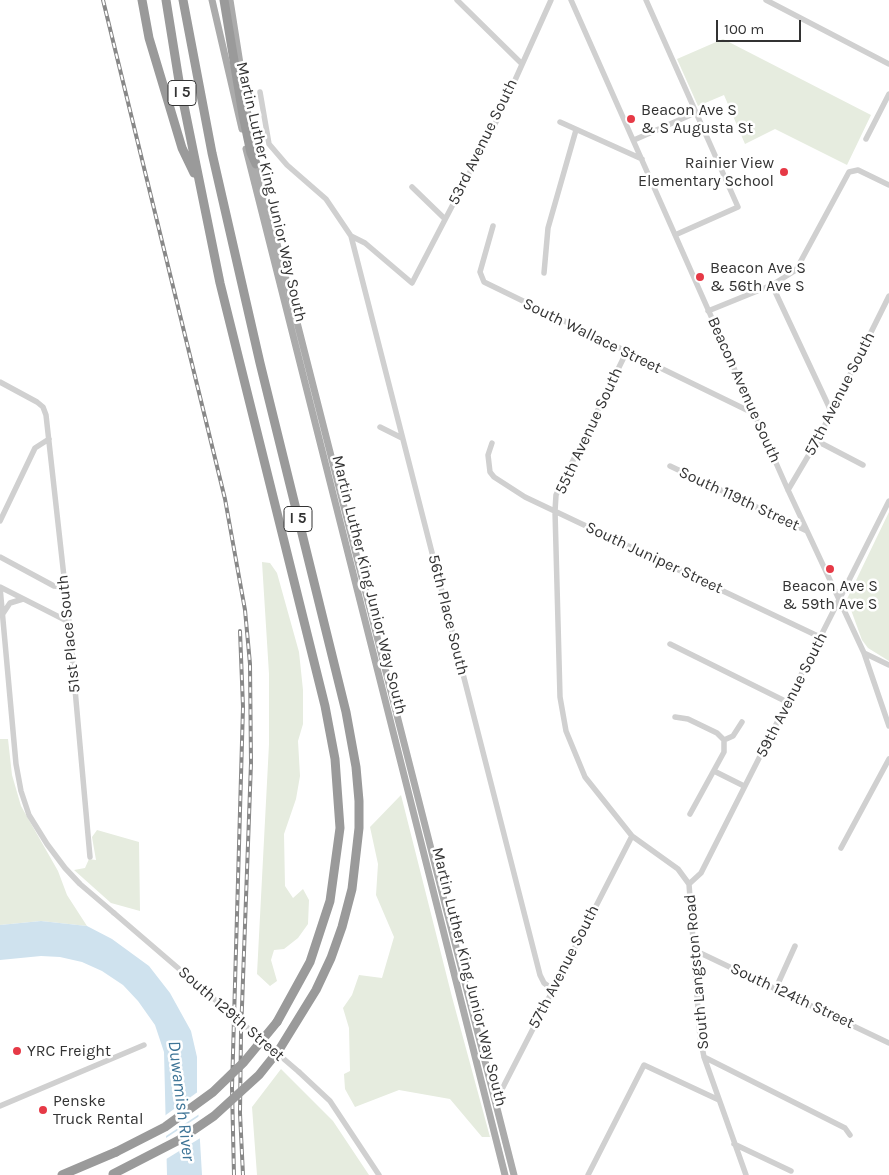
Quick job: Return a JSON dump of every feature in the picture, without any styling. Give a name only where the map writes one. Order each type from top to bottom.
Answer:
[{"type":"highway","points":[[142,0],[149,38],[182,148],[200,185]]},
{"type":"highway","name":"I 5","points":[[62,1175],[116,1152],[164,1127],[213,1092],[244,1062],[277,1022],[310,962],[330,901],[340,828],[336,759],[325,706],[220,283],[166,0]]},
{"type":"highway","name":"I 5","points":[[112,1174],[179,1140],[214,1116],[259,1075],[279,1050],[316,990],[331,958],[352,889],[358,849],[358,792],[346,712],[260,363],[212,153],[183,0]]},
{"type":"highway","points":[[224,0],[243,116],[251,154],[256,164]]},
{"type":"main road","name":"Martin Luther King Junior Way South","points":[[212,0],[264,226],[505,1175]]},
{"type":"main road","name":"Martin Luther King Junior Way South","points":[[230,0],[256,164],[514,1175]]},
{"type":"street","points":[[457,0],[521,63]]},
{"type":"street","name":"53rd Avenue South","points":[[351,236],[365,242],[412,283],[498,118],[521,63],[551,0]]},
{"type":"street","name":"Beacon Avenue South","points":[[571,0],[788,490],[864,654],[889,726]]},
{"type":"street","points":[[646,0],[695,114],[738,207],[675,235]]},
{"type":"street","points":[[766,0],[889,64]]},
{"type":"street","points":[[260,92],[269,144],[287,165],[326,199],[351,236]]},
{"type":"street","points":[[866,139],[889,94]]},
{"type":"street","points":[[634,140],[695,114]]},
{"type":"street","points":[[560,122],[642,159]]},
{"type":"street","points":[[544,274],[548,228],[576,130]]},
{"type":"street","points":[[708,311],[772,285],[796,270],[849,172],[858,170],[889,185]]},
{"type":"street","points":[[412,187],[445,218]]},
{"type":"street","name":"South Wallace Street","points":[[493,226],[480,269],[482,280],[755,414]]},
{"type":"street","name":"56th Place South","points":[[351,236],[540,975],[547,987],[552,990]]},
{"type":"street","points":[[772,285],[831,411]]},
{"type":"street","name":"57th Avenue South","points":[[788,490],[798,477],[817,441],[889,296]]},
{"type":"street","name":"55th Avenue South","points":[[555,511],[558,489],[626,352]]},
{"type":"street","name":"51st Place South","points":[[0,382],[37,402],[45,410],[69,622],[90,857]]},
{"type":"street","points":[[380,427],[402,438]]},
{"type":"street","points":[[0,521],[35,448],[49,439]]},
{"type":"street","points":[[817,441],[863,465]]},
{"type":"street","name":"South Juniper Street","points":[[492,443],[488,455],[490,472],[494,477],[525,496],[822,638]]},
{"type":"street","name":"South 119th Street","points":[[670,466],[807,531]]},
{"type":"street","name":"59th Avenue South","points":[[689,884],[701,873],[787,702],[822,638],[889,501]]},
{"type":"street","name":"South Langston Road","points":[[555,511],[560,697],[566,731],[585,777],[632,836],[678,869],[689,884],[700,1037],[704,1057],[746,1175]]},
{"type":"street","points":[[0,557],[54,586],[65,588]]},
{"type":"street","points":[[0,587],[69,622]]},
{"type":"street","name":"South 129th Street","points":[[0,587],[1,631],[21,791],[29,815],[47,844],[80,884],[299,1072],[330,1101],[379,1175]]},
{"type":"street","points":[[1,619],[10,603],[24,599]]},
{"type":"street","points":[[670,644],[787,702]]},
{"type":"street","points":[[864,654],[889,665]]},
{"type":"street","points":[[675,717],[688,719],[718,733],[724,740],[724,752],[690,814]]},
{"type":"street","points":[[724,740],[733,736],[742,722]]},
{"type":"street","points":[[841,848],[889,759]]},
{"type":"street","points":[[714,771],[744,786]]},
{"type":"street","name":"57th Avenue South","points":[[494,1096],[500,1093],[632,836]]},
{"type":"street","points":[[776,988],[795,946]]},
{"type":"street","name":"South 124th Street","points":[[694,950],[889,1042]]},
{"type":"street","points":[[0,1106],[144,1045]]},
{"type":"street","points":[[704,1057],[845,1128],[850,1135]]},
{"type":"street","points":[[588,1175],[644,1064],[719,1100]]},
{"type":"street","points":[[734,1144],[791,1171]]},
{"type":"shaded area","points":[[723,39],[871,115],[847,165],[775,129],[745,144],[724,95],[698,106],[677,59]]},
{"type":"shaded area","points":[[889,512],[889,661],[868,648],[862,640],[847,599]]},
{"type":"shaded area","points":[[262,562],[270,563],[277,573],[299,652],[303,690],[303,724],[298,741],[300,776],[296,799],[284,834],[285,886],[293,898],[303,889],[309,900],[308,924],[298,938],[284,949],[274,950],[271,960],[277,981],[270,986],[257,974],[269,744],[269,674]]},
{"type":"shaded area","points":[[0,739],[8,739],[12,775],[21,806],[58,871],[67,895],[87,926],[41,921],[0,925]]},
{"type":"shaded area","points":[[401,795],[452,997],[490,1137],[482,1137],[450,1099],[399,1090],[355,1107],[345,1089],[344,1074],[350,1071],[349,1028],[343,1008],[352,995],[359,975],[382,978],[394,937],[376,895],[378,864],[370,827]]},
{"type":"shaded area","points":[[97,830],[139,842],[140,911],[111,903],[74,870],[85,868],[89,859],[96,860],[92,837]]},
{"type":"shaded area","points":[[281,1069],[333,1121],[369,1175],[257,1175],[252,1107]]},
{"type":"water","name":"Duwamish River","points":[[41,921],[87,926],[112,939],[149,966],[170,993],[191,1031],[197,1057],[202,1175],[167,1175],[164,1052],[155,1025],[138,1001],[123,985],[102,971],[82,962],[60,957],[41,956],[0,960],[0,925]]},
{"type":"pier","points":[[199,1091],[201,1113],[163,1138],[163,1117]]},
{"type":"pier","points":[[201,1115],[202,1137],[163,1161],[163,1140]]},
{"type":"railway","points":[[103,0],[225,499],[245,610],[250,664],[251,763],[241,1033],[240,1113],[243,1175]]},
{"type":"railway","points":[[234,1175],[232,1088],[243,707],[240,631]]},
{"type":"place","name":"Beacon Ave S & S Augusta St","points":[[631,119]]},
{"type":"place","name":"Rainier View Elementary School","points":[[784,172]]},
{"type":"place","name":"Beacon Ave S & 56th Ave S","points":[[700,277]]},
{"type":"place","name":"Beacon Ave S & 59th Ave S","points":[[830,569]]},
{"type":"place","name":"YRC Freight","points":[[17,1051]]},
{"type":"place","name":"Penske Truck Rental","points":[[43,1110]]}]
